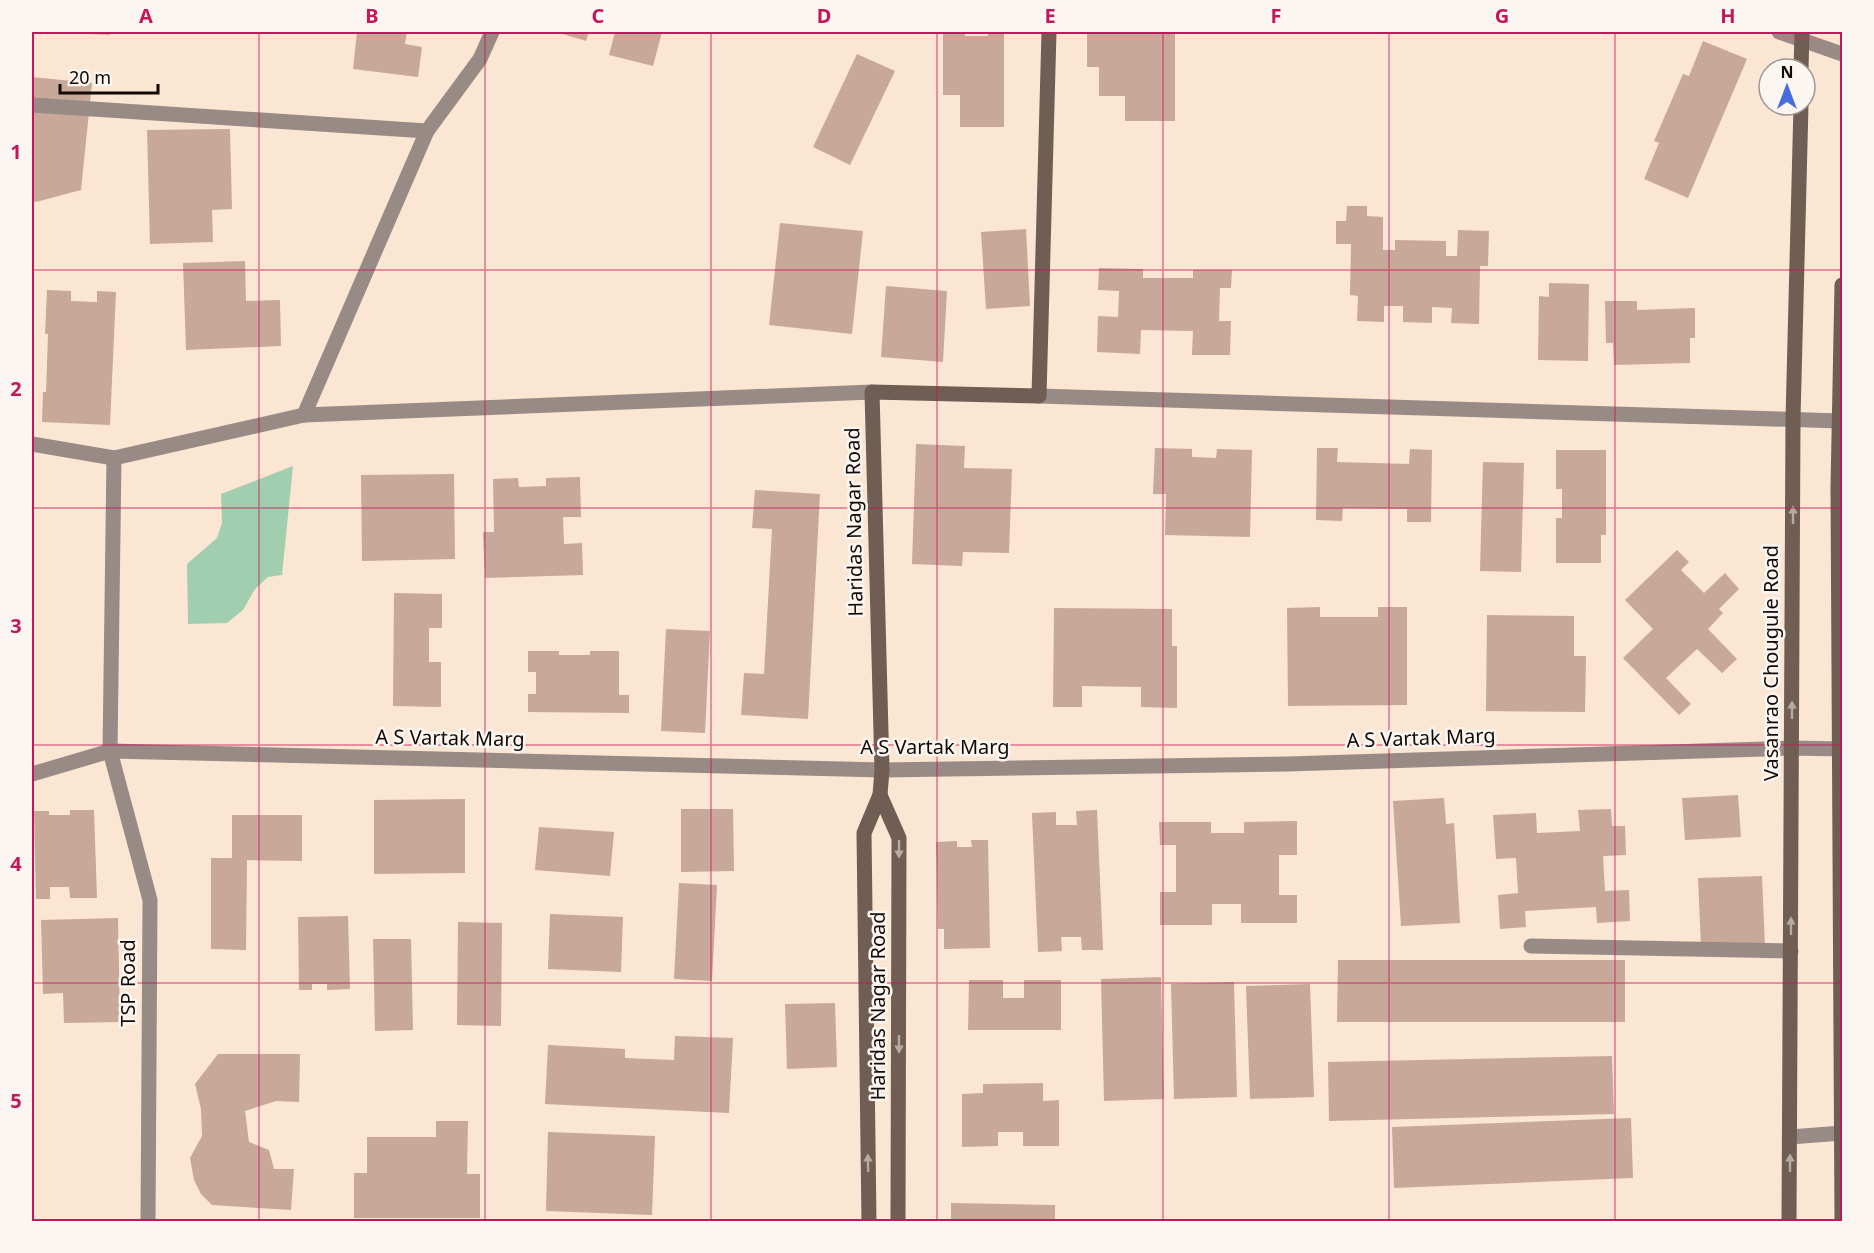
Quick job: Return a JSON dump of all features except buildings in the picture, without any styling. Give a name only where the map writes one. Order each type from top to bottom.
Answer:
[{"type":"street","points":[[304,415],[427,131],[480,59],[492,32]]},
{"type":"street","points":[[1039,396],[1049,32]]},
{"type":"street","points":[[1779,32],[1802,36],[1842,54]]},
{"type":"street","points":[[1801,57],[1802,36]]},
{"type":"street","points":[[32,105],[427,131]]},
{"type":"street","name":"Vasanrao Chougule Road","points":[[1789,1221],[1793,419],[1801,117]]},
{"type":"street","points":[[1842,285],[1839,487],[1842,1221]]},
{"type":"street","points":[[32,444],[114,458],[304,415],[872,392],[1840,421]]},
{"type":"street","name":"Haridas Nagar Road","points":[[869,1221],[864,833],[880,795],[882,770],[872,392]]},
{"type":"street","name":"TSP Road","points":[[114,458],[110,751],[150,900],[148,1221]]},
{"type":"street","name":"A S Vartak Marg","points":[[32,774],[110,751],[882,770],[1276,764],[1792,747],[1841,749]]},
{"type":"street","name":"Haridas Nagar Road","points":[[880,795],[900,838],[898,1221]]},
{"type":"street","points":[[1531,946],[1791,951]]},
{"type":"street","points":[[1790,1137],[1842,1133]]},
{"type":"green space","points":[[293,466],[282,575],[268,577],[255,589],[243,610],[227,623],[188,624],[187,564],[217,538],[222,523],[221,494]]}]
